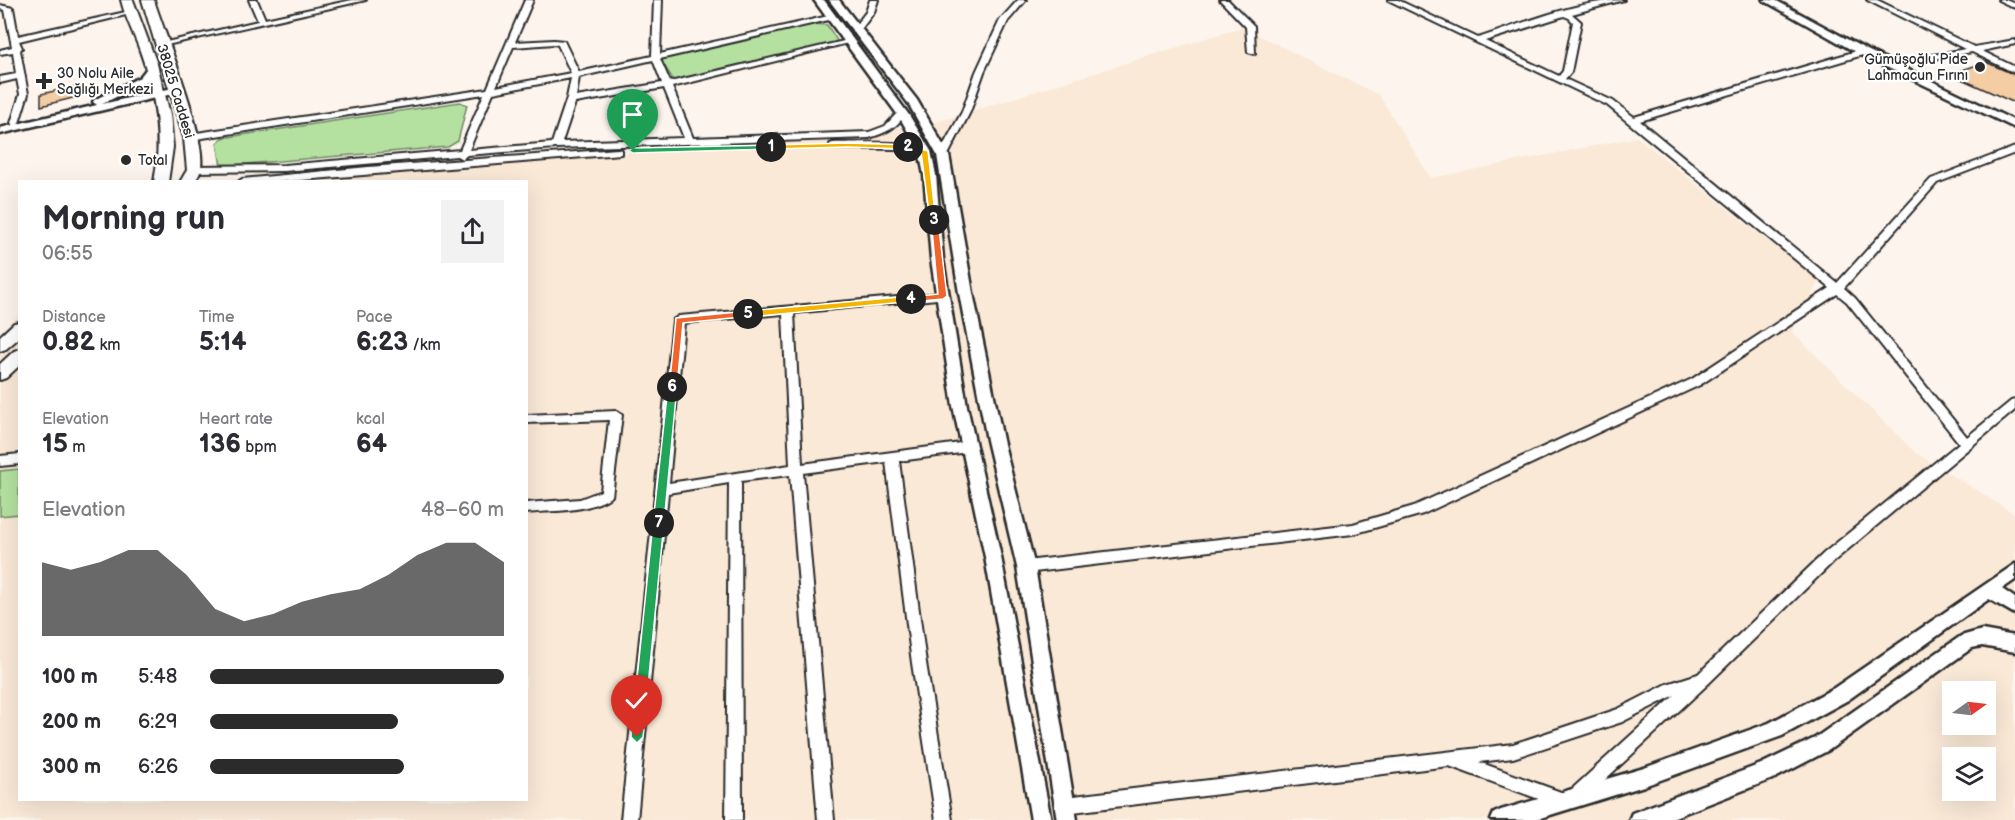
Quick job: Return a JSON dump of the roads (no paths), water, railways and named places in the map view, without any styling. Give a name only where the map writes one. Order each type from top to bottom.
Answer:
[{"type":"main road","name":"38025 Caddesi","points":[[148,0],[177,88],[190,137],[194,169]]},
{"type":"main road","name":"38025 Caddesi","points":[[128,6],[152,70],[168,138],[161,180]]},
{"type":"main road","points":[[187,180],[194,169]]},
{"type":"main road","points":[[0,345],[18,329]]},
{"type":"main road","points":[[0,374],[18,357]]},
{"type":"street","points":[[253,0],[262,22]]},
{"type":"street","points":[[162,44],[340,2],[362,0]]},
{"type":"street","points":[[459,163],[529,0]]},
{"type":"street","points":[[658,0],[656,58],[690,141]]},
{"type":"street","points":[[819,0],[902,113],[925,151],[943,296],[968,447],[993,557],[1042,819]]},
{"type":"street","points":[[834,0],[913,102],[943,155],[950,182],[966,293],[995,440],[1026,567],[1066,813],[1513,751],[1622,715],[1672,689],[1703,679]]},
{"type":"street","points":[[856,30],[870,12],[874,0]]},
{"type":"street","points":[[943,155],[966,112],[980,72],[1004,20],[1022,0]]},
{"type":"street","points":[[1224,0],[1250,26],[1252,52]]},
{"type":"street","points":[[1392,0],[1610,103],[1633,120],[1851,300],[1966,444]]},
{"type":"street","points":[[1575,0],[1589,3],[1620,0]]},
{"type":"street","points":[[1768,0],[1863,52],[2015,125]]},
{"type":"street","points":[[1783,0],[1902,63],[2015,116]]},
{"type":"street","points":[[1871,0],[2015,70]]},
{"type":"street","points":[[2002,0],[2015,6]]},
{"type":"street","points":[[1479,40],[1564,14],[1589,3]]},
{"type":"street","points":[[0,52],[128,6]]},
{"type":"street","points":[[0,7],[9,8],[22,76],[24,94],[15,123]]},
{"type":"street","points":[[1560,79],[1567,72],[1577,22],[1572,16],[1564,14]]},
{"type":"street","points":[[190,137],[489,91],[576,75],[830,18]]},
{"type":"street","points":[[570,101],[668,85],[848,42]]},
{"type":"street","points":[[1902,63],[2015,42]]},
{"type":"street","points":[[509,45],[561,43],[576,75],[556,145]]},
{"type":"street","points":[[1633,120],[1863,52]]},
{"type":"street","points":[[92,107],[144,79],[152,70]]},
{"type":"street","points":[[0,80],[22,76]]},
{"type":"street","points":[[0,126],[177,88]]},
{"type":"street","points":[[0,131],[92,107],[150,108],[156,110],[164,118]]},
{"type":"street","points":[[194,169],[284,168],[556,145],[868,135],[885,131],[897,122],[902,113]]},
{"type":"street","points":[[861,145],[874,142],[868,135]]},
{"type":"street","points":[[265,180],[633,151],[861,145],[894,146],[925,151]]},
{"type":"street","points":[[1026,567],[1353,529],[1418,510],[1696,382],[1837,289],[1934,180],[2015,150]]},
{"type":"street","points":[[629,820],[679,320],[943,296]]},
{"type":"street","points":[[788,311],[796,468],[826,820]]},
{"type":"street","points":[[1568,800],[1703,679],[1828,557],[2015,404]]},
{"type":"street","points":[[528,419],[616,415],[607,493],[601,499],[587,503],[528,508]]},
{"type":"street","points":[[662,489],[796,468],[968,447]]},
{"type":"street","points":[[892,457],[919,663],[944,820]]},
{"type":"street","points":[[0,461],[18,459]]},
{"type":"street","points":[[734,820],[735,477]]},
{"type":"street","points":[[1501,820],[1714,754],[1775,730],[1841,694],[2015,571]]},
{"type":"street","points":[[1990,590],[2015,607]]},
{"type":"street","points":[[1639,820],[1768,771],[1822,744],[1967,641],[1982,638],[2015,644]]},
{"type":"street","points":[[1450,760],[1568,800]]},
{"type":"place","name":"Gümüşoğlu Pide Lahmacun Fırını","points":[[1980,67]]},
{"type":"place","name":"30 Nolu Aile Sağlığı Merkezi","points":[[44,81]]},
{"type":"place","name":"Total","points":[[126,160]]}]
